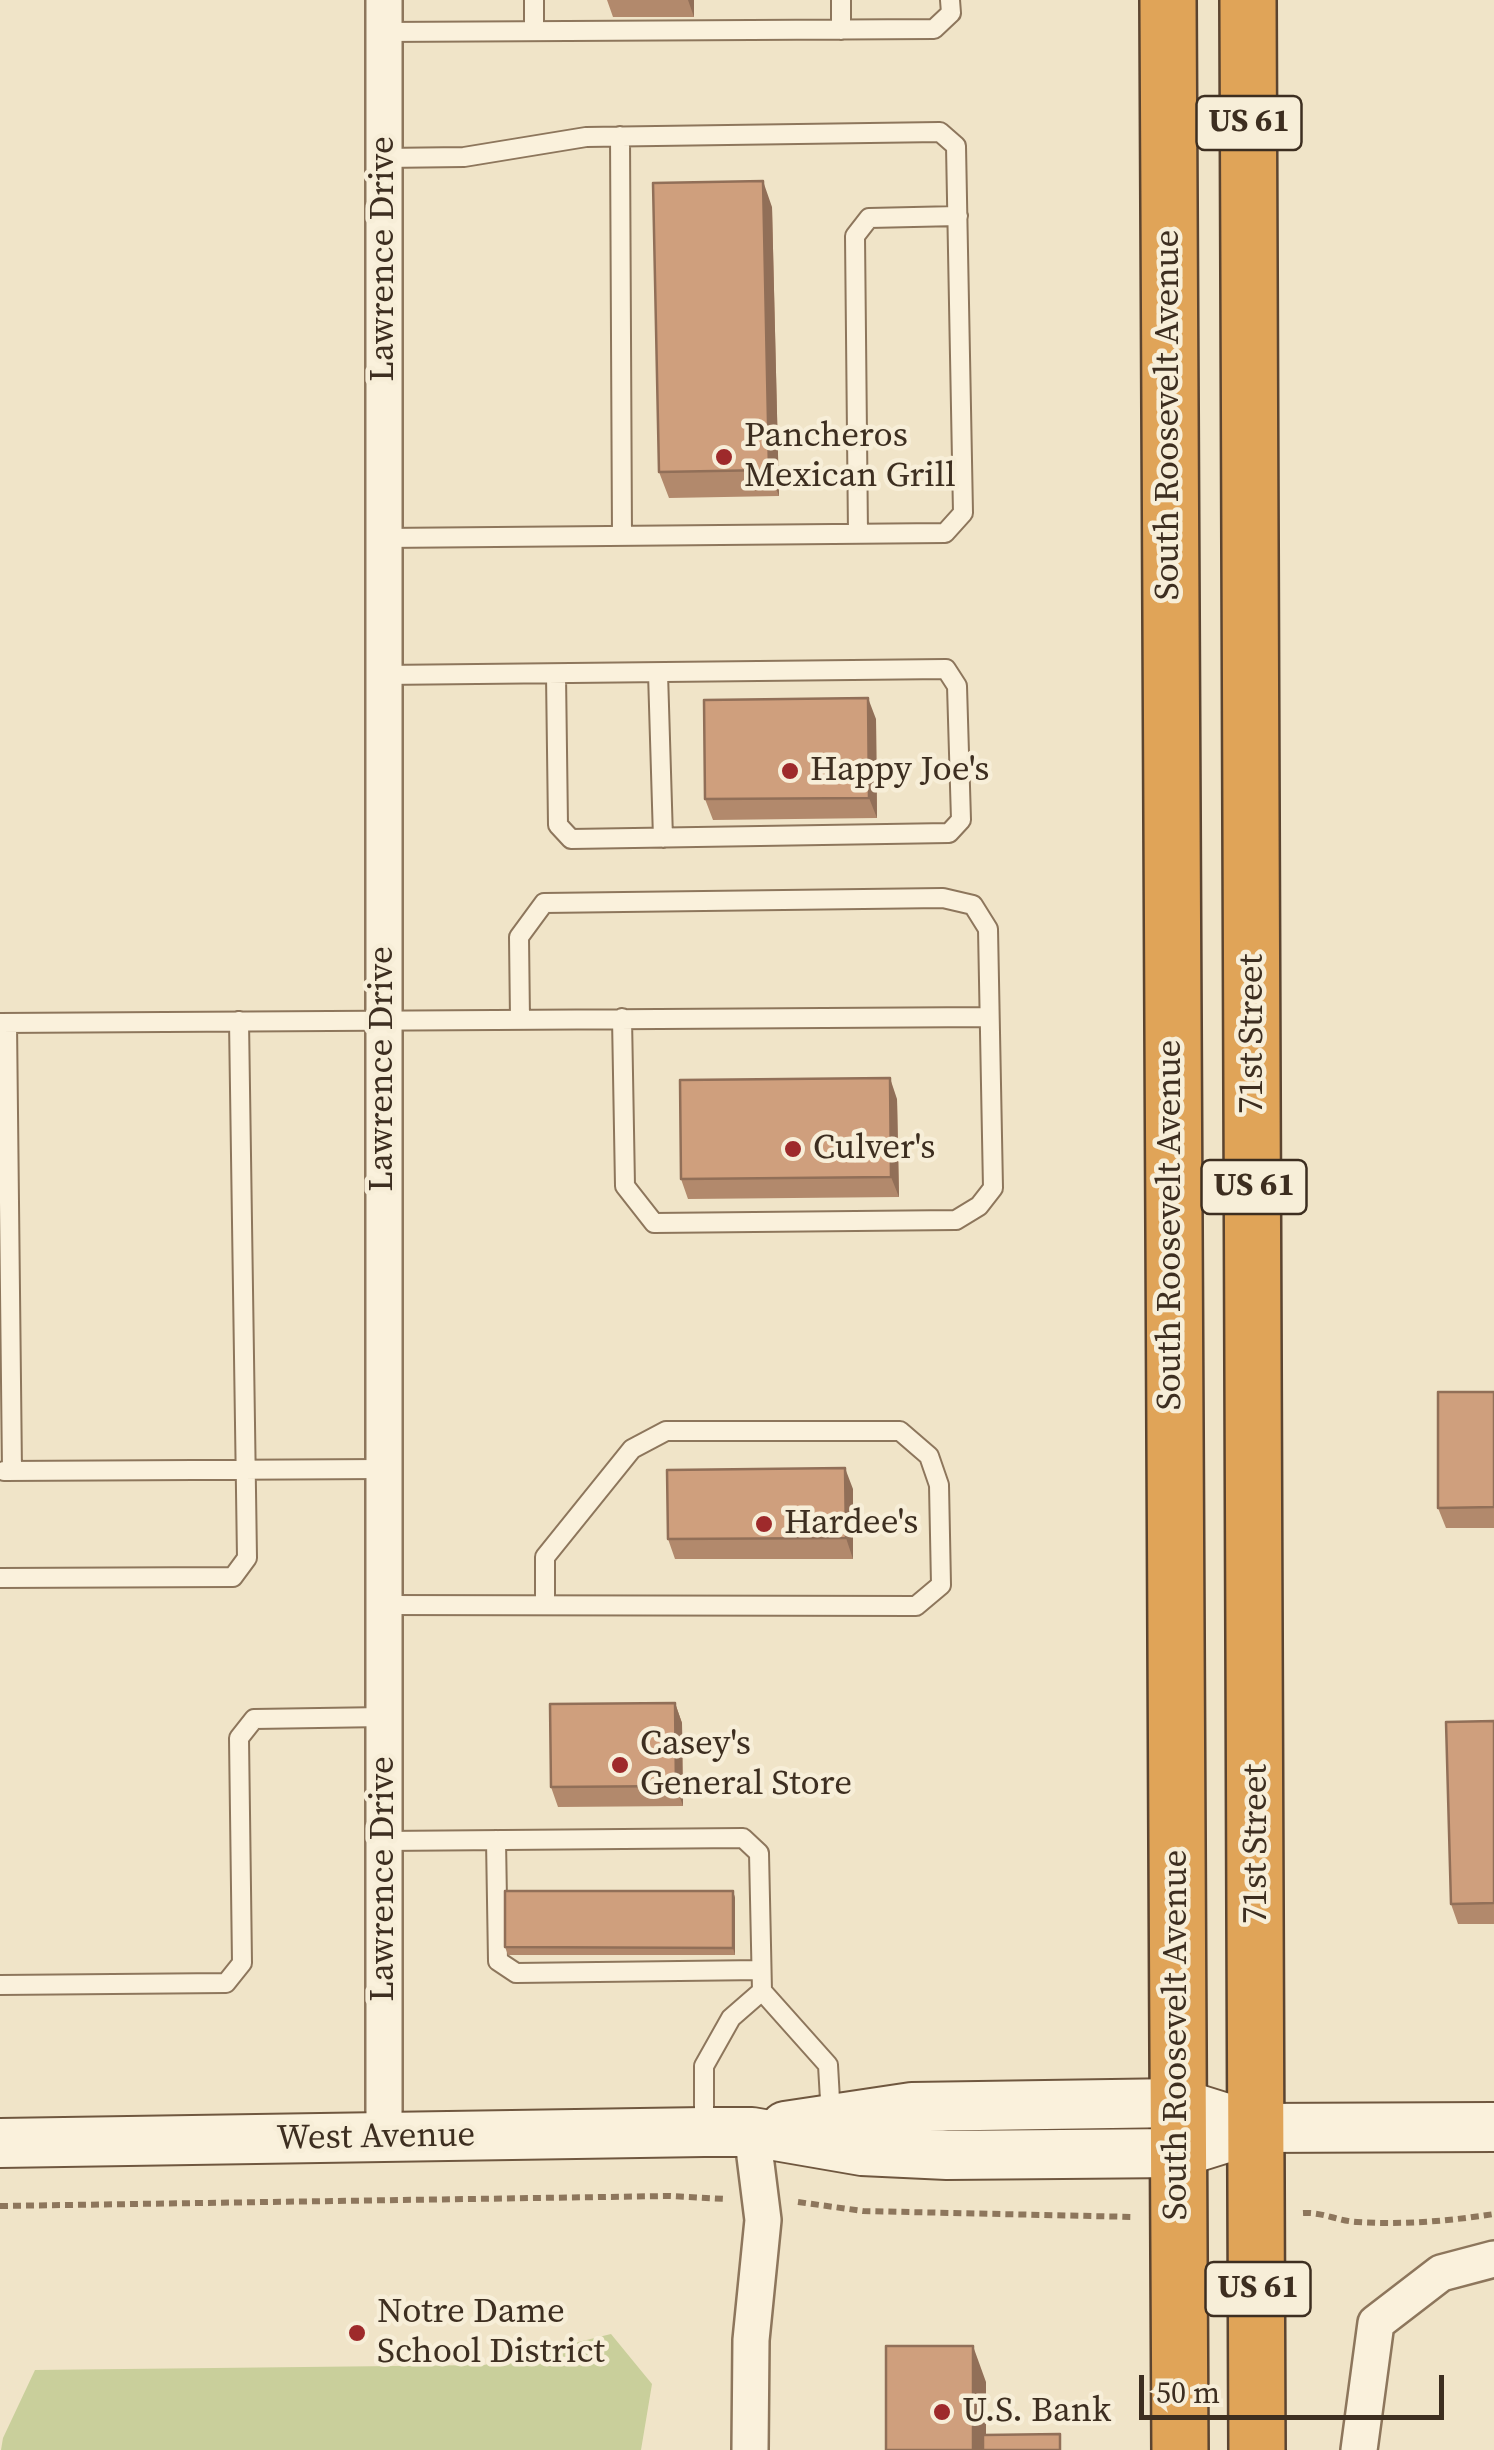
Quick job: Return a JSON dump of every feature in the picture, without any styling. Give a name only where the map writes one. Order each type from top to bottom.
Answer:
[{"type":"highway","name":"South Roosevelt Avenue","points":[[1168,0],[1180,2450]]},
{"type":"highway","name":"71st Street","points":[[1248,0],[1258,2128]]},
{"type":"highway","name":"US 61","points":[[1257,2450],[1258,2128]]},
{"type":"street","name":"Lawrence Drive","points":[[384,16],[384,2139]]},
{"type":"street","name":"West Avenue","points":[[752,2132],[930,2106],[1178,2128],[1494,2127]]},
{"type":"street","name":"West Avenue","points":[[0,2143],[752,2132],[912,2155],[1178,2128]]},
{"type":"street","points":[[750,2450],[751,2340],[763,2220],[752,2132]]},
{"type":"street","points":[[1359,2450],[1376,2323],[1441,2273],[1494,2260]]},
{"type":"lane","points":[[534,0],[534,31]]},
{"type":"lane","points":[[841,0],[841,30]]},
{"type":"lane","points":[[384,16],[534,31],[934,29],[950,14],[950,0]]},
{"type":"lane","points":[[384,158],[464,157],[586,137],[940,132],[956,146],[963,513],[945,533],[384,538]]},
{"type":"lane","points":[[620,136],[622,536]]},
{"type":"lane","points":[[858,534],[854,236],[869,218],[958,216]]},
{"type":"lane","points":[[383,675],[946,669],[957,686],[961,820],[949,833],[572,839],[558,824],[556,675]]},
{"type":"lane","points":[[658,673],[663,838]]},
{"type":"lane","points":[[520,1019],[518,937],[544,903],[923,898],[973,905],[988,929],[992,1188],[979,1206],[956,1220],[654,1223],[625,1186],[622,1018]]},
{"type":"lane","points":[[383,1469],[6,1471],[3,1023],[988,1017]]},
{"type":"lane","points":[[0,1578],[234,1577],[247,1558],[239,1021]]},
{"type":"lane","points":[[384,1606],[916,1606],[941,1585],[939,1485],[929,1456],[900,1431],[666,1431],[632,1450],[545,1556],[545,1605]]},
{"type":"lane","points":[[0,1984],[226,1983],[242,1962],[239,1738],[254,1719],[384,1717]]},
{"type":"lane","points":[[384,1841],[743,1838],[759,1853],[762,1992],[828,2065],[831,2118]]},
{"type":"lane","points":[[496,1840],[498,1961],[516,1973],[762,1970]]},
{"type":"lane","points":[[704,2132],[704,2066],[732,2018],[762,1992]]},
{"type":"green space","points":[[611,2334],[652,2384],[641,2450],[1,2450],[35,2370],[484,2365]]},
{"type":"building","points":[[763,181],[769,470],[659,472],[653,183]]},
{"type":"building","points":[[868,698],[869,798],[705,799],[704,700]]},
{"type":"building","name":"Culver's","points":[[890,1078],[891,1177],[681,1179],[680,1080]]},
{"type":"building","points":[[1438,1392],[1494,1392],[1494,1507],[1438,1508]]},
{"type":"building","name":"Hardee's","points":[[845,1468],[846,1538],[668,1539],[667,1470]]},
{"type":"building","name":"Casey's General Store","points":[[675,1703],[676,1786],[551,1787],[550,1704]]},
{"type":"building","points":[[1494,1721],[1494,1903],[1451,1904],[1446,1722]]},
{"type":"building","name":"Casey's General Store","points":[[505,1891],[733,1891],[733,1948],[505,1947]]},
{"type":"building","points":[[886,2346],[973,2346],[973,2450],[886,2450]]},
{"type":"building","points":[[1060,2434],[1060,2450],[983,2450],[983,2435]]},
{"type":"place","name":"Pancheros Mexican Grill","points":[[724,457]]},
{"type":"place","name":"Happy Joe's","points":[[790,771]]},
{"type":"place","name":"Culver's","points":[[793,1149]]},
{"type":"place","name":"Hardee's","points":[[764,1524]]},
{"type":"place","name":"Casey's General Store","points":[[620,1765]]},
{"type":"place","name":"Notre Dame School District","points":[[357,2333]]},
{"type":"place","name":"U.S. Bank","points":[[942,2412]]}]
